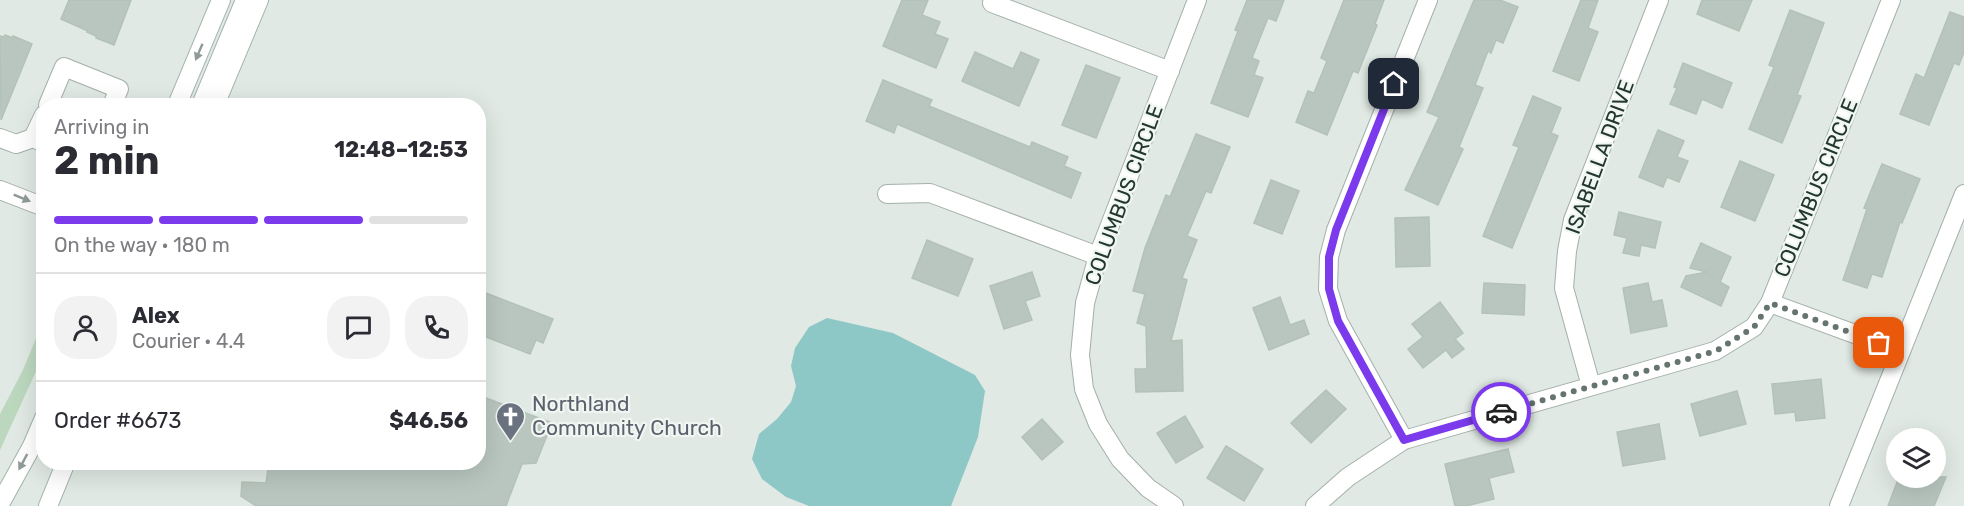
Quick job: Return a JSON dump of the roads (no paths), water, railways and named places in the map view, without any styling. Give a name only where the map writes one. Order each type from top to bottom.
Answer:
[{"type":"street","points":[[180,98],[221,0]]},
{"type":"street","points":[[204,98],[245,0]]},
{"type":"street","points":[[218,98],[259,0]]},
{"type":"street","name":"COLUMBUS CIRCLE","points":[[1174,506],[1148,488],[1120,459],[1098,424],[1084,389],[1080,355],[1085,303],[1098,256],[1197,0]]},
{"type":"street","points":[[1404,440],[1338,321],[1329,289],[1329,257],[1336,230],[1428,0]]},
{"type":"street","name":"ISABELLA DRIVE","points":[[1592,386],[1564,288],[1567,251],[1573,220],[1659,0]]},
{"type":"street","name":"COLUMBUS CIRCLE","points":[[1315,506],[1348,477],[1404,440],[1716,351],[1754,327],[1770,303],[1891,0]]},
{"type":"street","points":[[992,3],[1170,71]]},
{"type":"street","points":[[51,98],[64,67],[119,89],[115,98]]},
{"type":"street","points":[[0,138],[16,144],[36,141]]},
{"type":"street","points":[[0,190],[36,204]]},
{"type":"street","points":[[887,194],[930,193],[1098,256]]},
{"type":"street","points":[[1839,506],[1964,194]]},
{"type":"street","points":[[1770,303],[1901,351]]},
{"type":"street","points":[[0,504],[36,437]]},
{"type":"street","points":[[48,506],[63,470]]},
{"type":"water","points":[[827,318],[893,333],[975,375],[985,391],[978,437],[951,506],[809,506],[786,497],[762,479],[752,459],[759,434],[777,419],[791,402],[796,386],[791,366],[795,348],[809,327]]},
{"type":"place","name":"Northland Community Church","points":[[511,442]]}]
